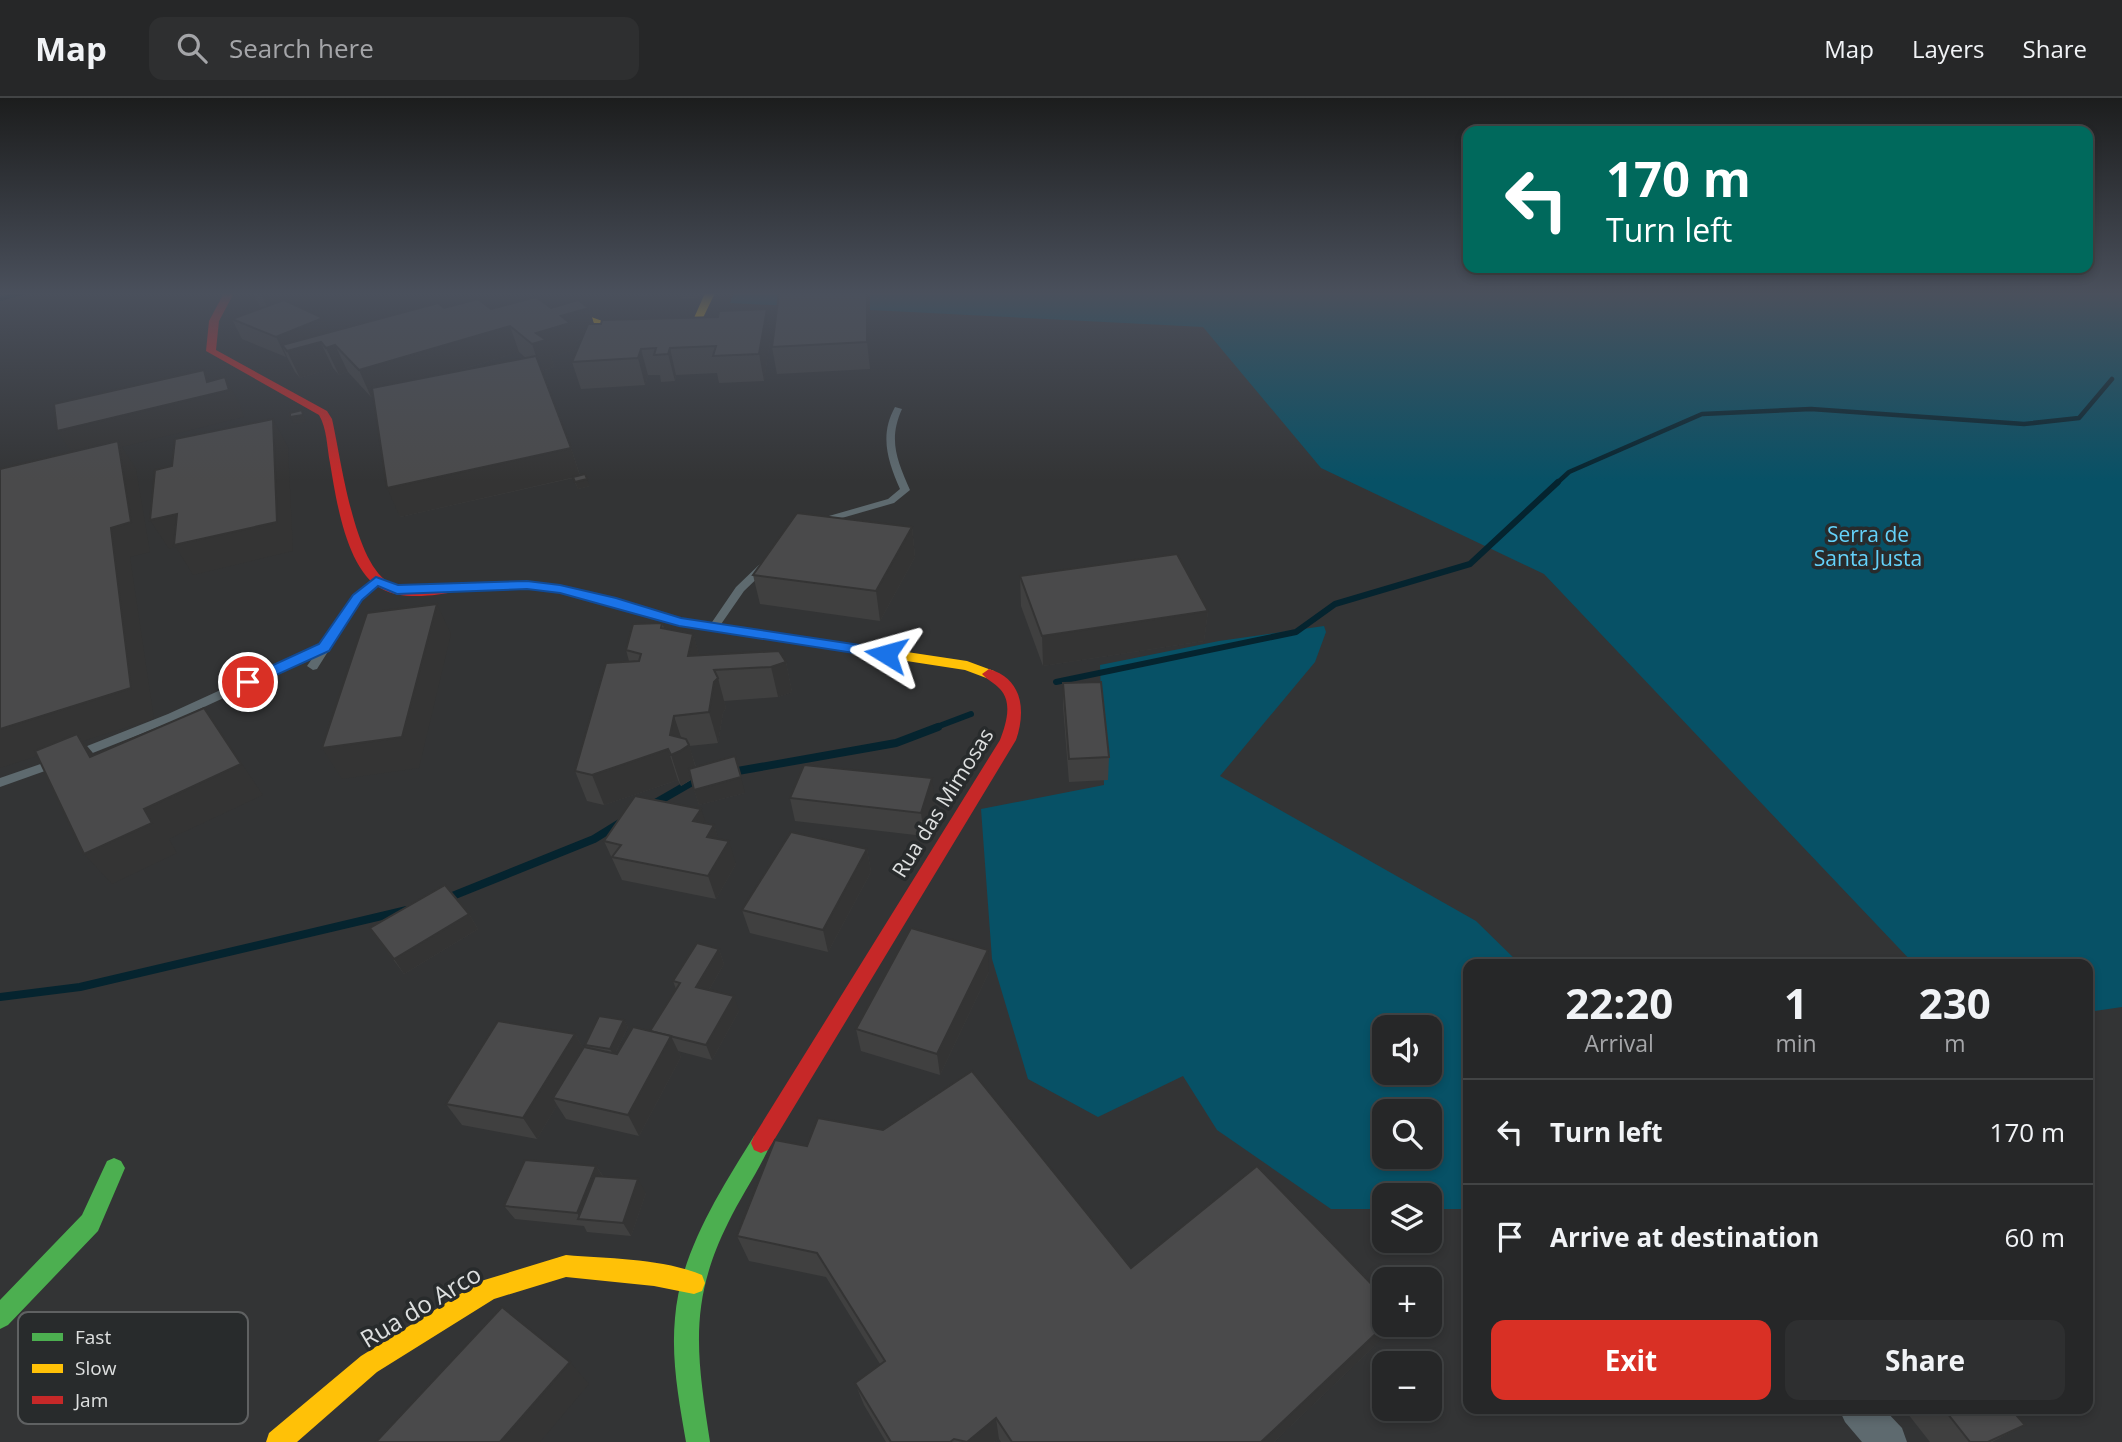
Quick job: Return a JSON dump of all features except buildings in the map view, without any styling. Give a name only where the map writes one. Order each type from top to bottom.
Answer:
[{"type":"street","points":[[219,356],[323,413],[327,419],[349,519],[366,567],[376,581]]},
{"type":"street","points":[[247,373],[274,365]]},
{"type":"street","name":"Rua das Mimosas","points":[[376,581],[397,590],[527,585],[560,589],[679,622],[967,666],[989,671],[1012,689],[1017,704],[1016,723],[1008,740],[743,1171],[712,1231],[689,1299],[687,1366],[698,1442]]},
{"type":"street","points":[[0,1317],[90,1223],[114,1168]]},
{"type":"street","name":"Rua do Arco","points":[[278,1442],[369,1364],[489,1289],[566,1266],[654,1275],[694,1283]]},
{"type":"street","points":[[1863,1414],[1888,1442]]},
{"type":"lane","points":[[803,531],[812,524],[891,502],[905,490],[891,456],[888,426],[898,409]]},
{"type":"lane","points":[[713,628],[740,589],[777,554]]},
{"type":"lane","points":[[313,666],[357,597],[376,581]]},
{"type":"lane","points":[[0,783],[172,717],[324,647]]},
{"type":"green space","name":"Serra de Santa Justa","points":[[1227,356],[2122,356],[2122,1007],[2093,1011],[2093,959],[1909,959],[1544,574],[1321,468]]},
{"type":"green space","points":[[1324,626],[1326,632],[1315,662],[1220,776],[1476,921],[1515,959],[1463,959],[1463,1209],[1442,1209],[1442,1183],[1372,1183],[1372,1209],[1331,1209],[1217,1130],[1183,1076],[1098,1117],[1028,1079],[992,959],[981,809],[1104,785],[1100,665],[1219,641]]},
{"type":"waterway","points":[[1556,484],[1569,472],[1702,414],[1811,409],[2024,424],[2079,418],[2112,379]]},
{"type":"waterway","points":[[1056,682],[1296,632],[1335,604],[1470,564],[1558,482]]},
{"type":"waterway","points":[[934,728],[971,714]]},
{"type":"waterway","points":[[732,772],[896,743],[938,727]]},
{"type":"waterway","points":[[652,805],[699,778]]},
{"type":"waterway","points":[[445,899],[594,839],[620,823]]},
{"type":"waterway","points":[[0,997],[80,987],[407,910]]},
{"type":"traffic: fast","points":[[698,1442],[686,1352],[689,1298],[709,1237],[761,1143]]},
{"type":"traffic: fast","points":[[0,1317],[90,1223],[114,1168]]},
{"type":"traffic: slow","points":[[452,588],[527,585],[560,589],[679,622],[967,666],[989,674]]},
{"type":"traffic: slow","points":[[278,1442],[369,1364],[489,1289],[566,1266],[654,1275],[694,1283]]},
{"type":"traffic: jam","points":[[220,356],[323,413],[327,419],[353,537],[362,560],[374,577],[387,587],[402,590],[452,588]]},
{"type":"traffic: jam","points":[[761,1143],[1008,740],[1015,711],[1012,694],[1007,686],[989,674]]},
{"type":"route","points":[[248,682],[324,647],[357,597],[376,581],[397,590],[504,585],[560,589],[679,622],[886,654]]}]
